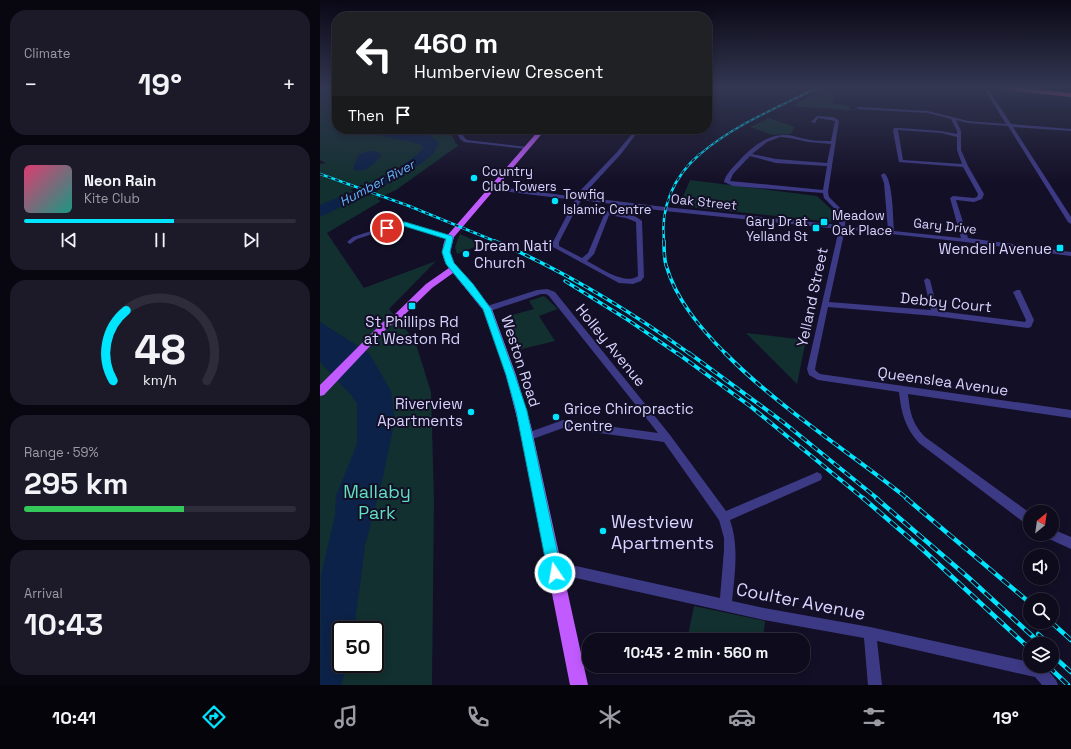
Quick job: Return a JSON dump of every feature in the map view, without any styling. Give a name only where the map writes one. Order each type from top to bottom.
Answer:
[{"type":"main road","points":[[320,392],[382,327],[394,320],[452,266],[446,252],[450,238],[527,148],[541,134]]},
{"type":"main road","name":"Weston Road","points":[[452,266],[487,309],[511,375],[522,411],[579,685]]},
{"type":"street","points":[[835,119],[837,120],[825,192],[826,197],[843,214],[842,228]]},
{"type":"street","points":[[953,119],[968,122],[1071,130]]},
{"type":"street","points":[[953,119],[959,136],[959,150],[965,166],[981,194],[980,198],[974,200],[953,198],[965,240]]},
{"type":"street","points":[[1004,119],[1071,222]]},
{"type":"street","points":[[959,136],[941,132],[900,129],[896,129],[895,131],[901,161],[965,166]]},
{"type":"street","points":[[460,134],[466,141],[527,148]]},
{"type":"street","points":[[572,211],[629,216],[640,221],[641,277],[638,282],[622,282],[556,247],[555,244],[581,193],[619,153],[634,134]]},
{"type":"street","points":[[825,192],[727,182],[727,179],[737,164],[748,154],[778,136],[786,136],[807,141],[833,143]]},
{"type":"street","points":[[748,154],[776,161],[829,165]]},
{"type":"street","points":[[884,175],[887,184],[891,232]]},
{"type":"street","name":"Oak Street","points":[[493,188],[842,228]]},
{"type":"street","points":[[582,261],[591,254],[607,214]]},
{"type":"street","points":[[350,242],[355,238],[401,224],[450,238]]},
{"type":"street","name":"Gary Drive","points":[[842,228],[965,240],[1071,253]]},
{"type":"street","name":"Yelland Street","points":[[812,373],[811,369],[842,228]]},
{"type":"street","points":[[927,280],[935,313]]},
{"type":"street","name":"Holley Avenue","points":[[487,309],[547,291],[552,294],[604,357],[667,438],[724,517],[729,529],[731,544],[725,605]]},
{"type":"street","name":"Debby Court","points":[[825,304],[935,313],[1028,325],[1030,320],[1017,292]]},
{"type":"street","name":"Queenslea Avenue","points":[[812,373],[818,377],[1071,414]]},
{"type":"street","points":[[903,390],[908,419],[912,429],[922,440],[1023,515]]},
{"type":"street","points":[[527,437],[563,424],[667,438]]},
{"type":"street","points":[[724,517],[817,477]]},
{"type":"street","points":[[1059,538],[1071,543]]},
{"type":"street","name":"Coulter Avenue","points":[[555,573],[576,572],[725,605],[870,633],[1038,671],[1051,685]]},
{"type":"street","points":[[870,633],[875,685]]},
{"type":"green space","name":"Mallaby Park","points":[[320,119],[332,119],[332,134],[451,134],[456,144],[459,145],[396,190],[377,199],[381,201],[327,233],[364,288],[436,261],[389,309],[415,341],[431,392],[434,500],[432,685],[320,685],[320,164],[326,163],[320,160]]},
{"type":"green space","points":[[767,119],[772,119],[795,127],[791,134],[773,135],[750,127]]},
{"type":"green space","points":[[690,180],[817,196],[834,212],[833,222],[679,206]]},
{"type":"green space","points":[[460,234],[482,244],[457,254],[455,247]]},
{"type":"green space","points":[[544,296],[558,309],[539,316],[555,341],[514,351],[501,318],[534,309],[529,301]]},
{"type":"green space","points":[[746,333],[806,340],[797,384]]},
{"type":"green space","points":[[694,606],[765,621],[764,633],[688,633]]},
{"type":"water","name":"Humber River","points":[[425,134],[439,144],[433,154],[422,163],[384,186],[320,217],[320,205],[361,188],[387,175],[412,159],[423,149],[422,145],[379,135]]},
{"type":"water","points":[[368,151],[379,152],[381,156],[365,170],[361,171],[353,169],[359,154]]},
{"type":"water","points":[[320,322],[369,353],[391,391],[395,420],[383,477],[365,546],[355,621],[332,621],[332,673],[345,673],[341,685],[320,685],[321,576],[335,515],[336,496],[357,444],[357,404],[351,395],[320,362]]},
{"type":"pier","points":[[361,185],[378,191],[368,196],[350,190]]},
{"type":"railway","points":[[699,155],[713,144],[754,119]]},
{"type":"railway","points":[[664,242],[664,217],[671,193],[683,172],[699,155]]},
{"type":"railway","points":[[320,174],[409,206],[497,242]]},
{"type":"railway","points":[[495,241],[546,265],[596,292],[644,322],[690,354]]},
{"type":"railway","points":[[664,242],[664,256],[666,265],[676,290],[690,313],[726,354]]},
{"type":"railway","points":[[565,281],[628,320],[678,354]]},
{"type":"railway","points":[[677,353],[750,406],[864,499]]},
{"type":"railway","points":[[689,353],[783,422],[878,499]]},
{"type":"railway","points":[[726,354],[768,392],[908,499]]},
{"type":"railway","points":[[863,498],[921,548],[1023,643]]},
{"type":"railway","points":[[876,498],[969,578],[1033,637]]},
{"type":"railway","points":[[906,498],[1023,597]]},
{"type":"railway","points":[[1059,629],[1071,640]]},
{"type":"railway","points":[[1038,634],[1041,637]]},
{"type":"railway","points":[[1059,661],[1071,672]]},
{"type":"railway","points":[[1055,673],[1068,685]]},
{"type":"place","name":"Country Club Towers","points":[[474,178]]},
{"type":"place","name":"Towfiq Islamic Centre","points":[[555,201]]},
{"type":"place","name":"Meadow Oak Place","points":[[824,222]]},
{"type":"place","name":"Gary Dr at Yelland St","points":[[816,228]]},
{"type":"place","name":"Wendell Avenue","points":[[1060,248]]},
{"type":"place","name":"Dream Nati Church","points":[[466,254]]},
{"type":"place","name":"St Phillips Rd at Weston Rd","points":[[412,306]]},
{"type":"place","name":"Riverview Apartments","points":[[471,412]]},
{"type":"place","name":"Grice Chiropractic Centre","points":[[556,417]]},
{"type":"place","name":"Westview Apartments","points":[[603,531]]},
{"type":"route","points":[[387,228],[394,225],[405,224],[450,238],[446,252],[450,264],[470,286],[487,309],[492,319],[522,411],[555,573]]}]
